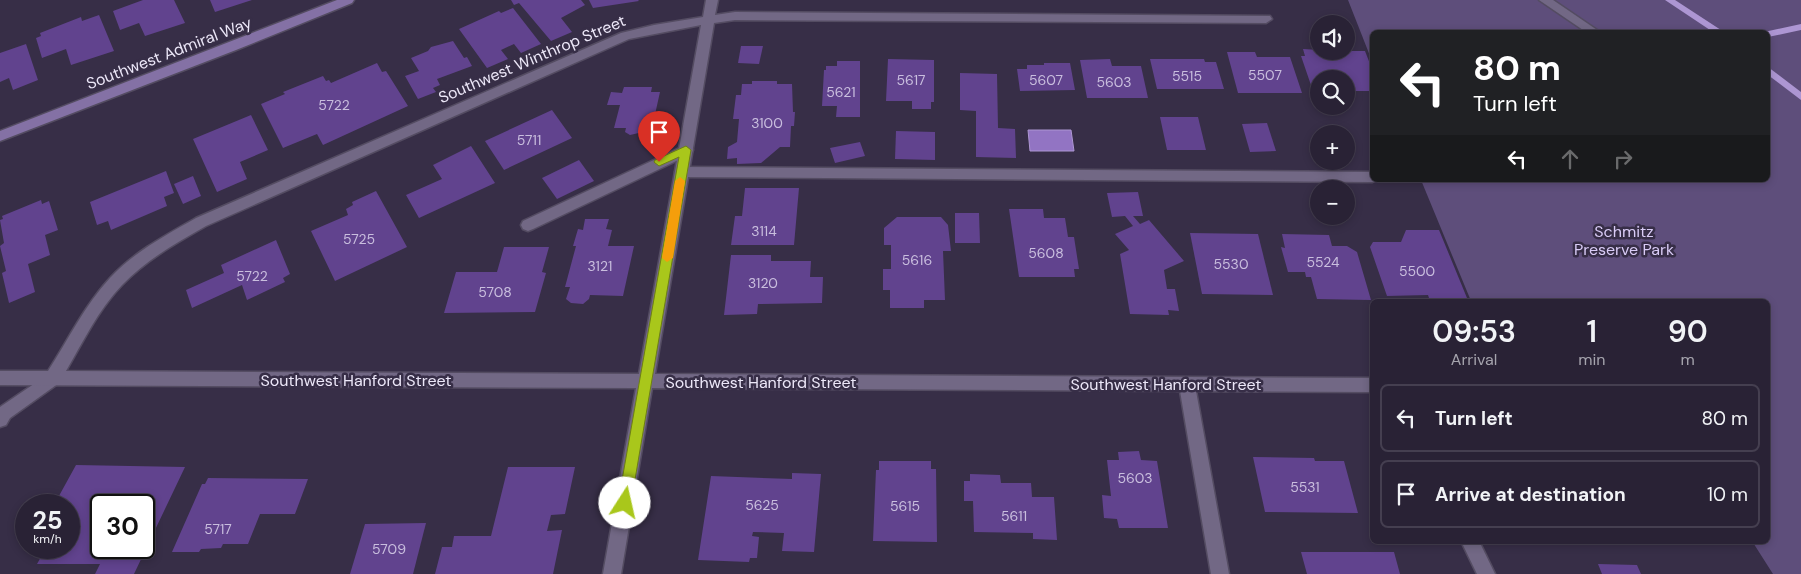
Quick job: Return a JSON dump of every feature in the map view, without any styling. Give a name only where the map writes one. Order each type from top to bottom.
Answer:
[{"type":"main road","name":"Southwest Admiral Way","points":[[0,136],[348,0]]},
{"type":"street","points":[[612,574],[712,0]]},
{"type":"street","points":[[1545,0],[1591,30]]},
{"type":"street","name":"Southwest Winthrop Street","points":[[53,378],[102,298],[126,271],[162,244],[201,222],[625,36],[654,29],[735,16],[1266,19]]},
{"type":"street","points":[[528,225],[686,150]]},
{"type":"street","points":[[682,172],[1370,177]]},
{"type":"street","name":"Southwest Hanford Street","points":[[0,378],[1370,384]]},
{"type":"street","points":[[0,420],[4,413],[53,378]]},
{"type":"street","points":[[1187,384],[1220,574]]},
{"type":"street","points":[[1471,544],[1486,574]]},
{"type":"green space","name":"Schmitz Preserve Park","points":[[1348,0],[1801,0],[1801,574],[1773,574],[1754,544],[1770,544],[1770,299],[1470,299],[1422,182],[1770,182],[1770,30],[1370,30],[1370,56]]},
{"type":"shaded area","points":[[1028,130],[1071,130],[1074,151],[1030,151]]},
{"type":"building","points":[[143,0],[174,0],[185,23],[145,36],[139,23],[120,30],[113,11]]},
{"type":"building","points":[[210,0],[252,0],[215,12]]},
{"type":"building","points":[[511,0],[581,0],[585,5],[561,18],[572,32],[551,41],[519,3],[514,5]]},
{"type":"building","points":[[589,0],[638,0],[639,1],[593,8]]},
{"type":"building","points":[[513,8],[541,44],[521,53],[514,44],[501,50],[508,59],[487,68],[459,29],[499,11],[501,13]]},
{"type":"building","points":[[99,15],[114,51],[71,65],[66,49],[42,58],[36,38],[41,36],[40,33],[81,17],[82,21]]},
{"type":"building","points":[[453,41],[464,58],[467,57],[472,66],[437,79],[440,85],[433,88],[436,92],[418,99],[405,76],[419,71],[411,58],[428,51],[431,47]]},
{"type":"building","points":[[26,44],[38,80],[13,90],[9,78],[0,82],[0,53]]},
{"type":"building","points":[[741,46],[763,46],[759,64],[738,63]]},
{"type":"building","points":[[1303,49],[1310,49],[1310,60],[1355,60],[1355,51],[1365,51],[1370,64],[1370,91],[1355,91],[1355,70],[1310,70],[1310,82],[1301,56],[1305,56]]},
{"type":"building","points":[[1227,52],[1255,52],[1257,57],[1290,57],[1302,93],[1238,93]]},
{"type":"building","points":[[888,59],[934,60],[934,102],[931,102],[931,109],[912,109],[912,101],[886,101]]},
{"type":"building","points":[[1110,59],[1112,66],[1141,66],[1148,98],[1087,98],[1080,60]]},
{"type":"building","points":[[1150,59],[1204,59],[1205,62],[1216,62],[1224,89],[1157,89]]},
{"type":"building","points":[[837,61],[860,61],[860,117],[836,117],[837,106],[822,106],[824,70],[826,70],[826,66],[837,66]]},
{"type":"building","points":[[377,63],[382,72],[386,71],[408,106],[323,145],[317,134],[283,148],[261,104],[285,94],[283,92],[323,76],[326,81],[329,80],[331,83]]},
{"type":"building","points":[[1044,63],[1070,63],[1075,90],[1020,91],[1017,69],[1027,69],[1027,65],[1044,65]]},
{"type":"building","points":[[960,73],[997,74],[998,128],[1015,129],[1016,158],[976,157],[976,111],[960,110]]},
{"type":"building","points":[[752,81],[777,81],[777,84],[792,84],[793,112],[795,112],[794,126],[791,126],[790,147],[780,147],[761,163],[737,164],[737,158],[727,159],[728,147],[737,142],[739,119],[733,119],[736,95],[741,95],[742,84],[752,84]]},
{"type":"building","points":[[624,87],[652,87],[651,92],[660,92],[652,128],[644,128],[643,132],[630,135],[625,132],[626,128],[614,128],[620,105],[607,105],[611,92],[622,93]]},
{"type":"building","points":[[552,110],[572,138],[504,170],[485,141]]},
{"type":"building","points":[[251,115],[268,150],[240,162],[247,179],[217,192],[193,139]]},
{"type":"building","points":[[1160,117],[1198,117],[1206,150],[1167,150]]},
{"type":"building","points":[[1267,123],[1276,151],[1250,152],[1242,124]]},
{"type":"building","points":[[896,131],[935,132],[935,160],[895,159]]},
{"type":"building","points":[[860,142],[865,156],[835,163],[830,148]]},
{"type":"building","points":[[471,146],[495,183],[419,218],[406,195],[442,179],[433,165]]},
{"type":"building","points":[[579,160],[594,181],[557,199],[542,178]]},
{"type":"building","points":[[166,171],[174,193],[164,197],[167,206],[111,230],[108,221],[97,225],[90,202]]},
{"type":"building","points":[[193,176],[201,196],[183,204],[174,184]]},
{"type":"building","points":[[745,188],[799,188],[794,245],[731,245],[735,216],[742,216]]},
{"type":"building","points":[[376,191],[407,247],[335,281],[311,231],[348,215],[346,209],[353,205],[352,202]]},
{"type":"building","points":[[1138,192],[1143,216],[1133,216],[1140,224],[1149,220],[1184,261],[1164,270],[1167,289],[1175,289],[1179,311],[1168,310],[1169,315],[1130,314],[1120,254],[1129,250],[1115,234],[1133,226],[1125,216],[1112,217],[1107,193]]},
{"type":"building","points":[[41,200],[42,204],[49,201],[58,230],[45,235],[50,255],[28,264],[35,292],[9,303],[2,273],[6,271],[0,246],[4,243],[0,220],[3,219],[2,216]]},
{"type":"building","points":[[1009,209],[1043,209],[1044,218],[1065,218],[1068,237],[1074,237],[1079,269],[1074,269],[1075,277],[1019,277]]},
{"type":"building","points":[[955,213],[979,213],[980,243],[955,243]]},
{"type":"building","points":[[897,217],[941,217],[948,225],[951,251],[943,251],[945,300],[924,300],[924,308],[890,308],[890,290],[883,290],[883,269],[891,269],[891,245],[884,245],[884,228]]},
{"type":"building","points":[[585,219],[609,219],[606,229],[612,230],[608,246],[634,246],[623,296],[590,295],[589,299],[583,304],[571,303],[566,299],[570,287],[565,287],[576,246],[573,246],[578,229],[583,230]]},
{"type":"building","points":[[1406,230],[1439,230],[1467,298],[1429,298],[1428,295],[1387,296],[1370,247],[1373,242],[1401,242]]},
{"type":"building","points":[[1190,233],[1258,234],[1273,295],[1202,294]]},
{"type":"building","points":[[1282,234],[1329,235],[1332,246],[1347,246],[1357,252],[1371,299],[1317,299],[1311,277],[1306,277],[1305,272],[1288,272],[1281,247],[1285,248]]},
{"type":"building","points":[[276,240],[290,274],[283,278],[285,282],[247,300],[242,285],[192,308],[186,290],[224,273],[221,265]]},
{"type":"building","points":[[504,247],[549,247],[542,272],[546,273],[535,312],[444,313],[456,272],[497,272]]},
{"type":"building","points":[[731,255],[771,255],[771,261],[811,261],[810,277],[823,277],[822,303],[758,304],[757,314],[724,315]]},
{"type":"building","points":[[1139,451],[1141,460],[1157,461],[1168,528],[1119,528],[1117,519],[1104,518],[1102,495],[1111,496],[1107,460],[1119,460],[1118,452]]},
{"type":"building","points":[[1253,457],[1314,458],[1315,461],[1344,461],[1358,513],[1265,512]]},
{"type":"building","points":[[879,461],[931,461],[931,469],[936,469],[937,542],[873,541],[876,470],[879,470]]},
{"type":"building","points":[[76,465],[185,467],[155,530],[155,494],[90,494],[90,559],[141,559],[134,574],[95,574],[100,564],[37,564],[40,559],[80,559],[80,494],[60,494]]},
{"type":"building","points":[[508,467],[575,467],[565,514],[551,515],[547,531],[562,530],[553,574],[435,574],[442,547],[452,547],[454,536],[491,536]]},
{"type":"building","points":[[792,473],[821,474],[814,552],[782,551],[784,533],[753,532],[752,536],[759,537],[757,558],[750,558],[749,562],[698,560],[711,476],[792,479]]},
{"type":"building","points":[[970,474],[1000,475],[1001,483],[1031,483],[1032,497],[1054,497],[1057,540],[1033,539],[1033,533],[974,532],[973,501],[964,501],[964,481],[970,481]]},
{"type":"building","points":[[208,478],[308,479],[295,514],[260,514],[248,544],[223,544],[221,548],[201,549],[199,552],[172,552],[202,484],[205,484]]},
{"type":"building","points":[[426,523],[413,574],[350,574],[365,524]]},
{"type":"building","points":[[1301,552],[1394,552],[1400,574],[1307,574]]},
{"type":"building","points":[[1598,564],[1637,565],[1641,574],[1602,574]]},
{"type":"waterway","points":[[1669,0],[1716,30]]},
{"type":"waterway","points":[[1770,34],[1801,27]]},
{"type":"waterway","points":[[1770,72],[1801,97]]},
{"type":"slow traffic","points":[[667,258],[680,181]]},
{"type":"route","points":[[625,503],[686,150],[659,162]]}]
